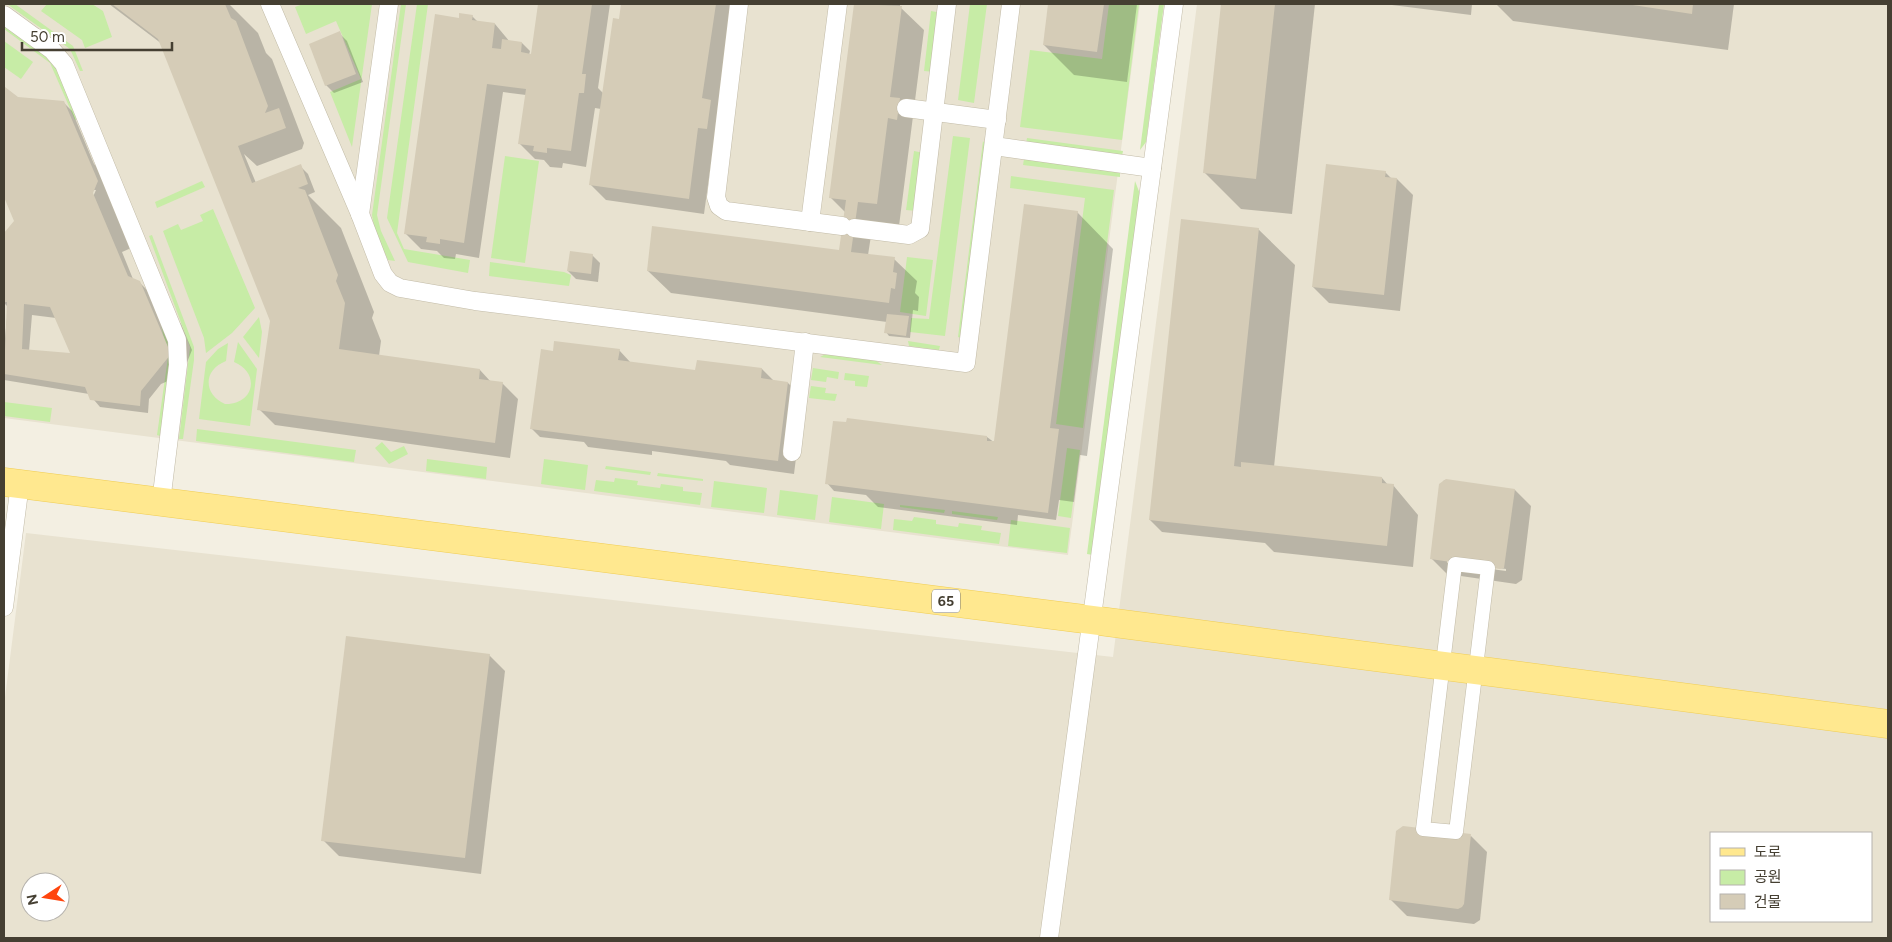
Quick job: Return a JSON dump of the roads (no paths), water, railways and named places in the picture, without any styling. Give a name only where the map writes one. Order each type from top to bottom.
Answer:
[{"type":"main road","name":"65","points":[[12,483],[1092,620],[1888,724]]},
{"type":"street","points":[[270,4],[360,214],[383,274],[390,283],[400,288],[475,301],[966,363],[1012,4]]},
{"type":"street","points":[[360,214],[389,4]]},
{"type":"street","points":[[739,4],[716,197],[719,206],[726,210],[909,235],[920,229],[947,4]]},
{"type":"street","points":[[810,222],[838,4]]},
{"type":"street","points":[[1050,938],[1174,4]]},
{"type":"street","points":[[4,15],[52,50],[64,64],[177,340],[178,364],[161,502]]},
{"type":"street","points":[[906,108],[997,120]]},
{"type":"street","points":[[994,146],[1152,168]]},
{"type":"street","points":[[792,452],[805,342]]},
{"type":"street","points":[[4,607],[12,483]]},
{"type":"street","points":[[1455,564],[1488,568],[1456,832],[1423,828],[1455,564]]}]
